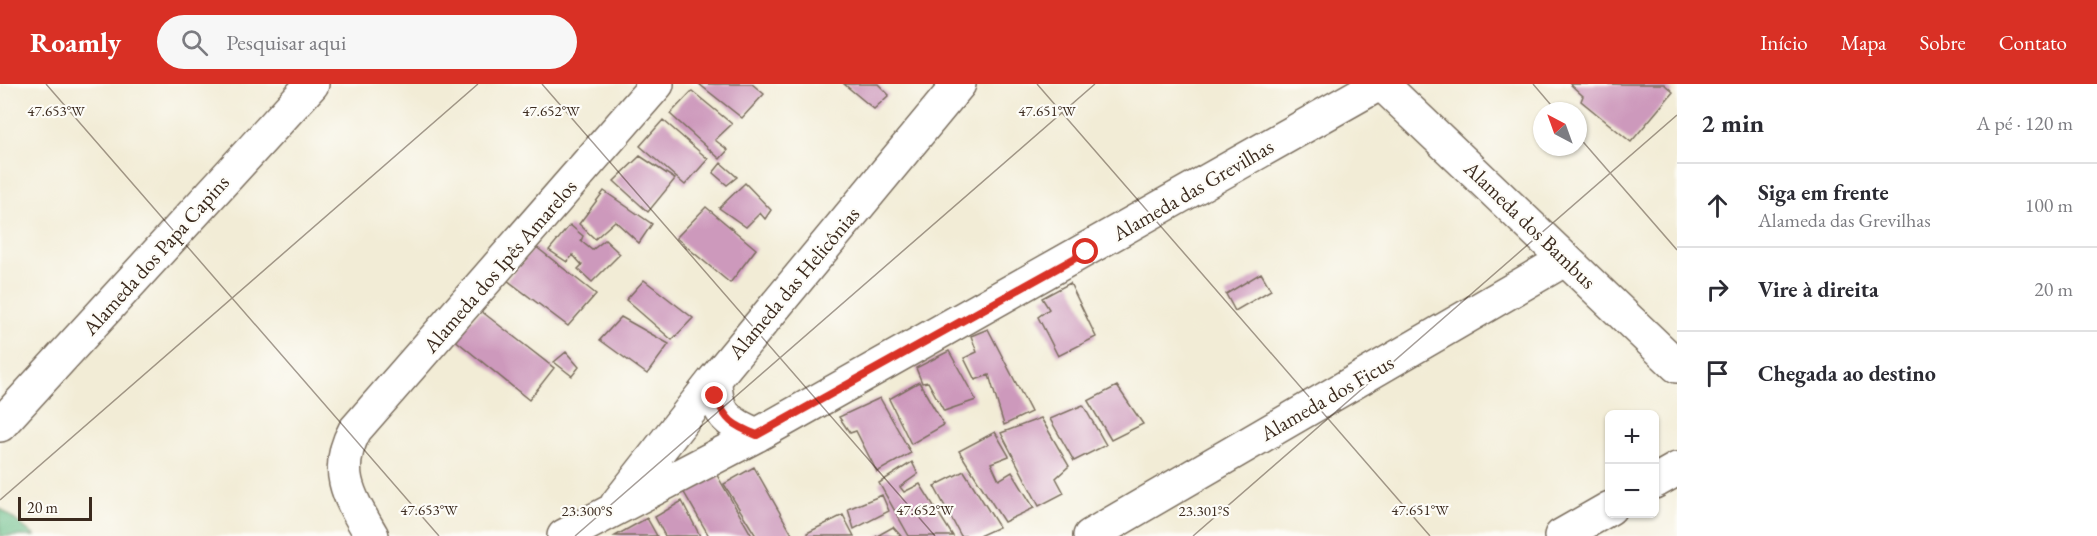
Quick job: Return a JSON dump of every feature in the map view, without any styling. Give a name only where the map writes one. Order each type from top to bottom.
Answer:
[{"type":"street","name":"Alameda dos Papa Capins","points":[[0,425],[312,84]]},
{"type":"street","name":"Alameda dos Ipês Amarelos","points":[[372,536],[346,483],[343,465],[345,449],[355,430],[657,84]]},
{"type":"street","name":"Alameda das Helicônias","points":[[611,512],[715,379],[959,84]]},
{"type":"street","name":"Alameda dos Bambus","points":[[1381,84],[1677,366]]},
{"type":"street","name":"Alameda das Grevilhas","points":[[564,536],[757,435],[1381,84]]},
{"type":"street","name":"Alameda dos Ficus","points":[[1090,536],[1564,260]]},
{"type":"street","points":[[715,379],[715,396],[722,412],[733,426],[757,435]]},
{"type":"street","points":[[1659,479],[1677,469]]},
{"type":"street","points":[[1561,536],[1605,511]]},
{"type":"green space","points":[[0,508],[35,536],[0,536]]},
{"type":"building","points":[[699,84],[752,84],[764,94],[742,118]]},
{"type":"building","points":[[844,84],[878,84],[889,95],[874,109]]},
{"type":"building","points":[[1570,84],[1664,84],[1673,92],[1631,142],[1587,106],[1587,102],[1581,101],[1583,96]]},
{"type":"building","points":[[692,91],[732,124],[715,140],[728,150],[720,159],[670,114]]},
{"type":"building","points":[[663,120],[708,159],[685,185],[640,146]]},
{"type":"building","points":[[640,156],[675,179],[648,212],[614,181]]},
{"type":"building","points":[[721,163],[737,177],[727,185],[713,173]]},
{"type":"building","points":[[745,183],[771,210],[765,219],[760,213],[746,227],[719,208]]},
{"type":"building","points":[[604,191],[652,224],[639,243],[615,221],[595,239],[579,224]]},
{"type":"building","points":[[706,207],[756,249],[730,283],[676,238]]},
{"type":"building","points":[[570,225],[583,236],[581,241],[592,250],[605,240],[620,254],[592,282],[578,269],[582,265],[573,255],[567,262],[549,250]]},
{"type":"building","points":[[535,246],[596,294],[568,326],[507,280]]},
{"type":"building","points":[[1261,273],[1271,290],[1235,311],[1226,294]]},
{"type":"building","points":[[644,280],[693,318],[672,340],[626,300]]},
{"type":"building","points":[[1070,283],[1096,337],[1058,356],[1038,317],[1049,309],[1042,298]]},
{"type":"building","points":[[481,311],[554,368],[529,400],[454,339]]},
{"type":"building","points":[[621,317],[669,344],[647,374],[600,340]]},
{"type":"building","points":[[988,329],[1031,412],[1004,425],[989,375],[975,380],[964,358],[977,352],[971,336]]},
{"type":"building","points":[[949,351],[976,400],[944,411],[928,382],[922,383],[916,368]]},
{"type":"building","points":[[566,352],[579,367],[572,376],[554,362]]},
{"type":"building","points":[[919,382],[944,425],[911,444],[889,399]]},
{"type":"building","points":[[1117,386],[1143,424],[1111,440],[1088,401]]},
{"type":"building","points":[[880,398],[911,453],[877,472],[856,431],[850,433],[839,417]]},
{"type":"building","points":[[1083,405],[1106,445],[1074,461],[1050,419]]},
{"type":"building","points":[[1041,418],[1069,466],[1056,478],[1064,493],[1039,506],[1001,433]]},
{"type":"building","points":[[995,432],[1009,456],[991,463],[999,480],[1012,472],[1034,508],[1004,522],[959,451]]},
{"type":"building","points":[[912,462],[918,474],[900,487],[904,492],[920,484],[953,536],[909,536],[879,483]]},
{"type":"building","points":[[754,467],[793,536],[756,536],[724,484]]},
{"type":"building","points":[[714,470],[752,536],[709,536],[682,489]]},
{"type":"building","points":[[964,471],[999,527],[979,536],[961,536],[934,486]]},
{"type":"building","points":[[882,495],[889,511],[854,529],[848,509]]},
{"type":"building","points":[[682,501],[700,536],[665,536],[655,517]]},
{"type":"building","points":[[843,515],[854,536],[808,536],[807,533]]},
{"type":"building","points":[[647,518],[657,536],[615,536]]},
{"type":"building","points":[[893,527],[901,536],[877,536]]},
{"type":"route","points":[[715,396],[722,412],[733,426],[757,435],[1086,252]]}]
